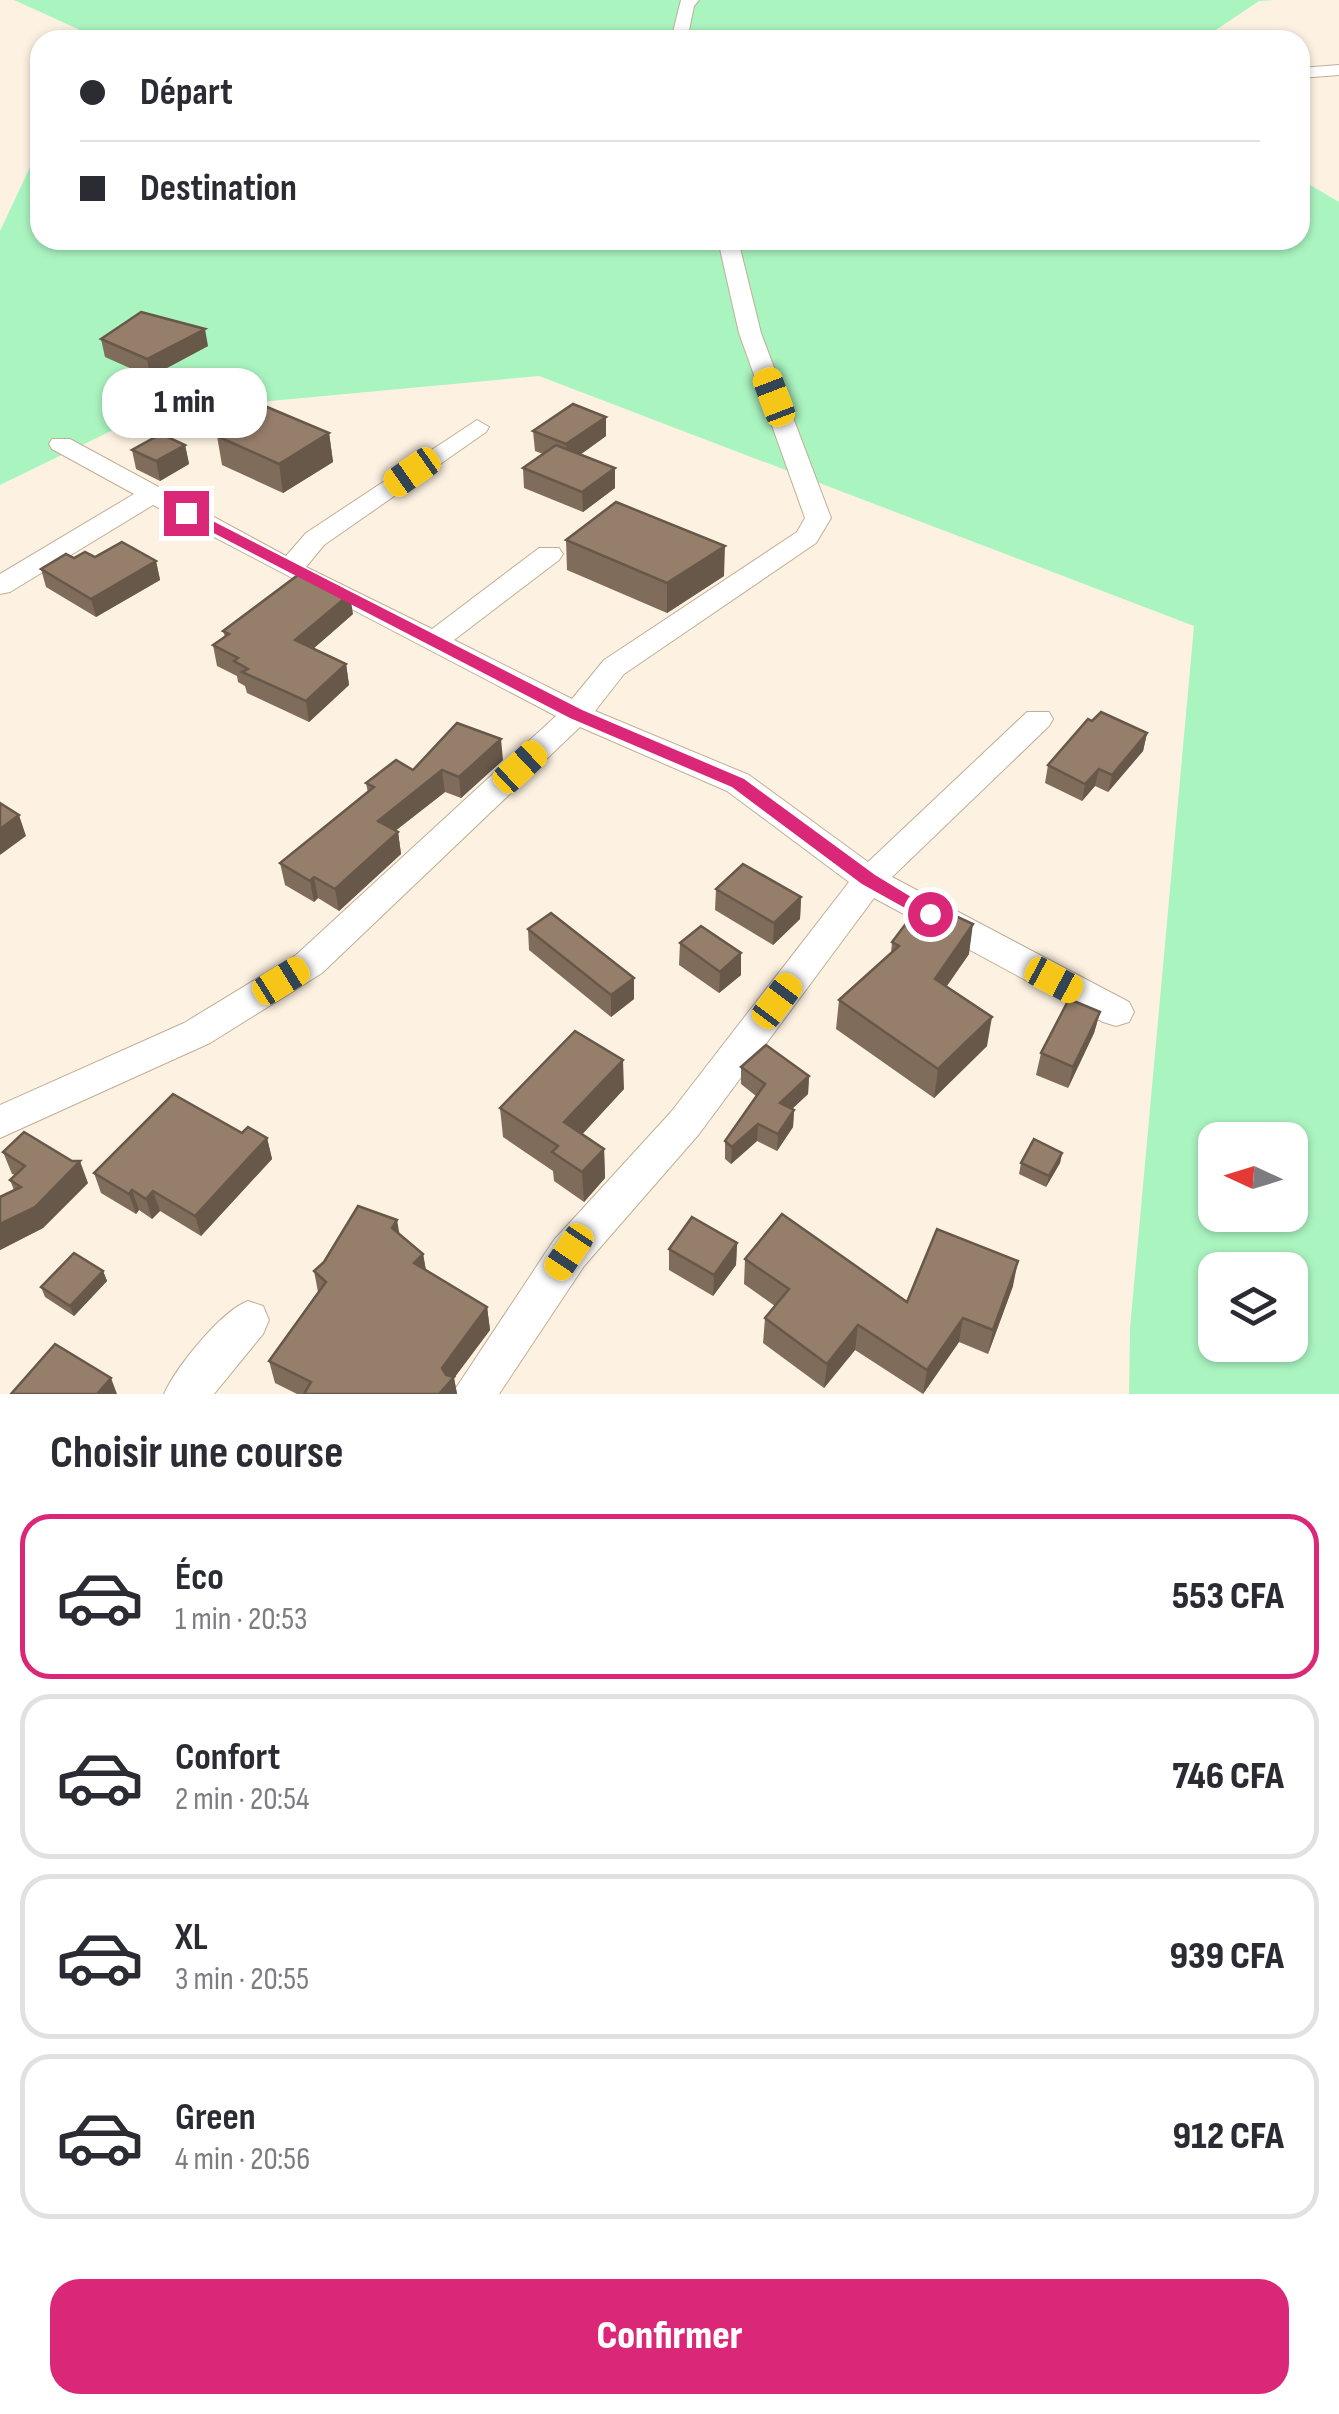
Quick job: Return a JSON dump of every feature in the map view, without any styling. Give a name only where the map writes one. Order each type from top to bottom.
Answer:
[{"type":"street","points":[[681,30],[686,4],[692,0]]},
{"type":"street","points":[[1310,73],[1339,70]]},
{"type":"street","points":[[0,1122],[196,1032],[309,964],[576,714],[614,666],[807,538],[818,518],[750,333],[730,250]]},
{"type":"street","points":[[290,569],[315,539],[477,427]]},
{"type":"street","points":[[60,444],[290,569],[576,714],[738,783],[869,880],[1116,1012]]},
{"type":"street","points":[[0,586],[152,495]]},
{"type":"street","points":[[436,640],[549,554]]},
{"type":"street","points":[[474,1394],[569,1252],[686,1123],[869,880],[1038,718]]},
{"type":"street","points":[[186,1394],[248,1320]]},
{"type":"green space","points":[[14,0],[1275,0],[1259,1],[1216,30],[80,30]]},
{"type":"green space","points":[[30,167],[30,250],[1310,250],[1310,185],[1339,202],[1339,1394],[1129,1394],[1130,1328],[1194,626],[539,376],[150,412],[0,485],[0,231]]},
{"type":"building","points":[[141,312],[205,329],[147,359],[101,339]]},
{"type":"building","points":[[573,404],[606,417],[566,444],[533,431]]},
{"type":"building","points":[[267,407],[329,433],[279,464],[217,436]]},
{"type":"building","points":[[161,434],[185,445],[156,461],[132,450]]},
{"type":"building","points":[[556,445],[615,468],[582,492],[523,468]]},
{"type":"building","points":[[616,502],[725,546],[667,583],[566,540]]},
{"type":"building","points":[[122,542],[156,561],[91,599],[41,569],[66,554],[74,558],[85,552],[95,557]]},
{"type":"building","points":[[298,575],[350,594],[295,640],[346,664],[306,701],[242,672],[248,669],[234,661],[238,658],[213,645],[229,634],[223,631]]},
{"type":"building","points":[[1101,712],[1147,733],[1112,775],[1099,769],[1085,784],[1048,765],[1088,719],[1092,721]]},
{"type":"building","points":[[457,723],[501,739],[459,777],[442,770],[378,821],[398,832],[335,889],[314,877],[310,881],[280,863],[374,787],[366,783],[396,760],[413,770]]},
{"type":"building","points":[[0,803],[19,815],[0,829]]},
{"type":"building","points":[[743,864],[801,897],[774,923],[716,889]]},
{"type":"building","points":[[923,901],[973,924],[935,979],[992,1017],[938,1069],[839,1000],[899,946],[892,942]]},
{"type":"building","points":[[551,913],[634,978],[611,995],[528,929]]},
{"type":"building","points":[[701,926],[741,953],[720,972],[680,943]]},
{"type":"building","points":[[1069,999],[1100,1012],[1073,1067],[1041,1053]]},
{"type":"building","points":[[575,1031],[623,1060],[564,1122],[604,1149],[582,1172],[552,1152],[558,1146],[500,1108]]},
{"type":"building","points":[[766,1045],[809,1076],[780,1103],[794,1110],[778,1134],[758,1124],[732,1147],[725,1141],[765,1084],[741,1067]]},
{"type":"building","points":[[173,1094],[242,1133],[248,1127],[267,1138],[195,1216],[153,1191],[146,1199],[132,1190],[129,1194],[94,1173]]},
{"type":"building","points":[[24,1132],[72,1161],[80,1161],[35,1207],[0,1224],[0,1197],[21,1187],[10,1180],[25,1166],[3,1152]]},
{"type":"building","points":[[1034,1139],[1062,1153],[1049,1176],[1021,1163]]},
{"type":"building","points":[[358,1206],[397,1220],[392,1228],[423,1254],[414,1263],[487,1307],[442,1368],[446,1375],[454,1377],[439,1394],[304,1394],[311,1382],[269,1361],[326,1282],[314,1271],[324,1262]]},
{"type":"building","points":[[782,1214],[907,1302],[937,1229],[1018,1261],[993,1330],[963,1318],[927,1370],[858,1325],[827,1364],[765,1318],[789,1289],[745,1259]]},
{"type":"building","points":[[692,1217],[737,1243],[714,1275],[669,1249]]},
{"type":"building","points":[[74,1253],[103,1271],[70,1306],[41,1287]]},
{"type":"building","points":[[55,1344],[111,1378],[97,1394],[11,1394]]},
{"type":"route","points":[[186,513],[576,714],[738,783],[869,880],[930,914]]}]
